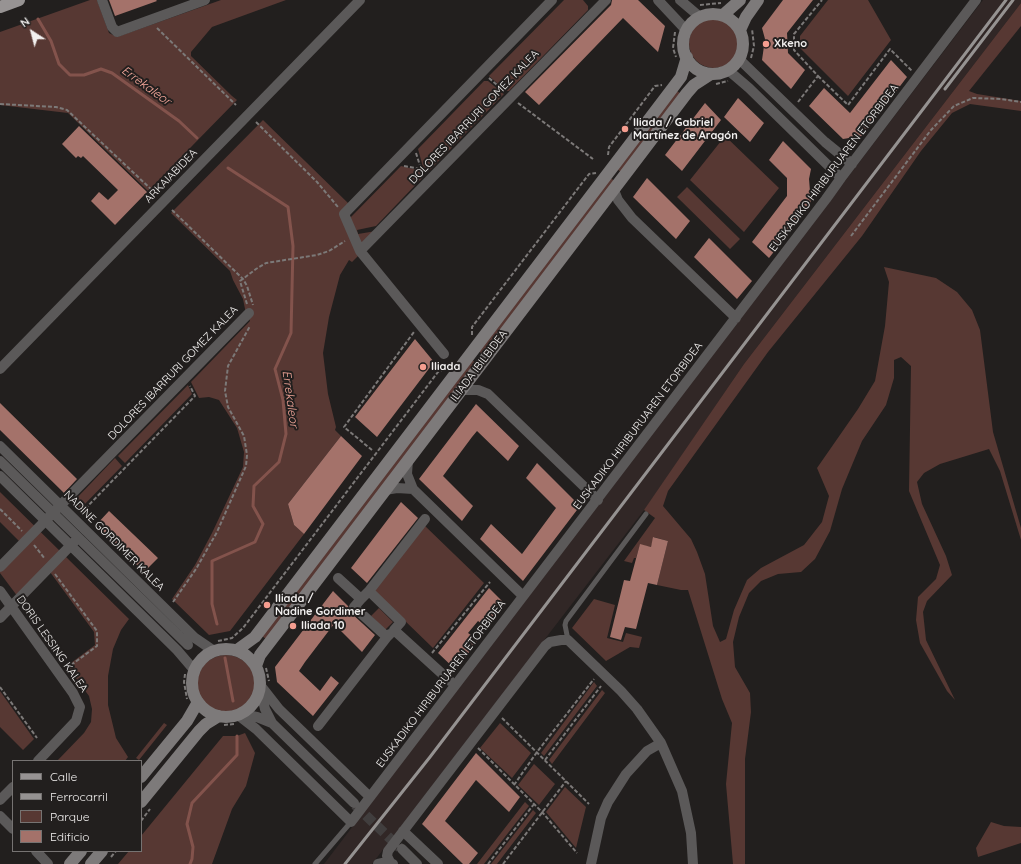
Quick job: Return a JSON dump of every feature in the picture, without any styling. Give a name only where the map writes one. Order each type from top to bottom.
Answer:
[{"type":"main road","points":[[0,7],[19,0]]},
{"type":"street","points":[[102,0],[112,27],[117,32],[205,0]]},
{"type":"street","name":"ARKAIABIDEA","points":[[0,369],[360,0]]},
{"type":"street","points":[[444,354],[360,251],[354,234],[344,214],[552,0]]},
{"type":"street","name":"DOLORES IBARRURI GOMEZ KALEA","points":[[360,251],[606,0]]},
{"type":"street","points":[[658,0],[683,26],[681,58],[711,79],[732,74],[743,62],[744,45],[740,30],[733,21],[723,15],[695,13],[680,0]]},
{"type":"street","points":[[723,15],[740,0]]},
{"type":"street","points":[[740,30],[746,17],[758,0]]},
{"type":"street","name":"EUSKADIKO HIRIBURUAREN ETORBIDEA","points":[[351,822],[598,500],[976,0]]},
{"type":"street","points":[[683,26],[692,22],[695,13]]},
{"type":"street","name":"ILIADA IBILBIDEA","points":[[237,650],[255,637],[662,103],[681,77],[681,58]]},
{"type":"street","points":[[743,62],[825,142],[852,164]]},
{"type":"street","points":[[732,74],[840,178]]},
{"type":"street","name":"ILIADA IBILBIDEA","points":[[261,665],[266,646],[694,85],[711,79]]},
{"type":"street","points":[[614,190],[618,200],[632,218],[736,318]]},
{"type":"street","name":"DOLORES IBARRURI GOMEZ KALEA","points":[[0,567],[251,311]]},
{"type":"street","points":[[461,390],[478,390],[488,394],[598,500]]},
{"type":"street","name":"NADINE GORDIMER KALEA","points":[[0,446],[195,638],[215,646]]},
{"type":"street","points":[[408,460],[407,474],[413,489],[523,596]]},
{"type":"street","name":"NADINE GORDIMER KALEA","points":[[0,461],[188,645]]},
{"type":"street","points":[[0,476],[177,650],[194,671]]},
{"type":"street","points":[[385,490],[396,488],[413,489]]},
{"type":"street","points":[[425,519],[369,591],[354,607],[427,660],[450,681]]},
{"type":"street","points":[[0,618],[78,538]]},
{"type":"street","points":[[338,578],[361,600]]},
{"type":"street","name":"DORIS LESSING KALEA","points":[[0,591],[73,693],[78,703],[79,712],[72,726],[39,760]]},
{"type":"street","points":[[318,726],[390,634],[402,622],[369,591]]},
{"type":"street","points":[[386,863],[388,851],[545,646],[556,640],[568,640],[637,709],[661,743],[684,798],[691,833],[693,864]]},
{"type":"street","points":[[220,721],[198,702],[192,687],[194,671],[202,659],[215,646],[222,649],[237,650],[261,665],[265,709],[272,723],[354,804]]},
{"type":"street","points":[[263,690],[279,709],[370,797]]},
{"type":"street","points":[[241,716],[256,701],[263,690]]},
{"type":"street","points":[[142,776],[186,721],[198,702]]},
{"type":"street","points":[[241,716],[351,822]]},
{"type":"street","points":[[142,801],[199,731],[212,720],[220,721],[241,716],[257,717],[272,723]]},
{"type":"street","points":[[591,864],[601,818],[611,796],[626,774],[648,751],[661,743]]},
{"type":"street","points":[[0,800],[12,788]]},
{"type":"street","points":[[0,816],[12,828]]},
{"type":"street","points":[[403,831],[438,864]]},
{"type":"street","points":[[402,849],[417,864]]},
{"type":"street","points":[[37,852],[48,864]]},
{"type":"street","points":[[70,864],[80,852]]},
{"type":"street","points":[[91,864],[101,852]]},
{"type":"lane","points":[[568,640],[565,625],[566,621],[646,514]]},
{"type":"lane","name":"EUSKADIKO HIRIBURUAREN ETORBIDEA","points":[[315,864],[351,822]]},
{"type":"path","points":[[822,0],[794,34],[794,50],[848,105],[890,49],[914,73]]},
{"type":"path","points":[[695,13],[705,4],[725,2]]},
{"type":"path","points":[[149,20],[236,105]]},
{"type":"path","points":[[743,62],[754,46],[752,25]]},
{"type":"path","points":[[681,58],[673,41],[683,26]]},
{"type":"path","points":[[482,72],[510,97],[593,158]]},
{"type":"path","points":[[711,79],[728,81],[732,74]]},
{"type":"path","points":[[798,102],[818,76]]},
{"type":"path","points":[[608,161],[609,147],[622,129],[655,86],[666,85]]},
{"type":"path","points":[[851,236],[931,130],[954,106],[973,98],[1001,98],[1021,102]]},
{"type":"path","points":[[0,104],[56,107],[67,110],[153,191]]},
{"type":"path","points":[[256,122],[316,182],[344,214]]},
{"type":"path","points":[[413,143],[421,169],[430,179]]},
{"type":"path","points":[[394,163],[421,169]]},
{"type":"path","points":[[471,340],[472,327],[509,278],[589,174],[600,172]]},
{"type":"path","points":[[172,210],[243,279],[252,302],[251,311]]},
{"type":"path","points":[[243,279],[256,268],[266,263],[329,252],[354,234]]},
{"type":"path","name":"DOLORES IBARRURI GOMEZ KALEA","points":[[243,279],[239,284],[244,292],[251,311]]},
{"type":"path","points":[[169,607],[196,569],[217,532],[246,466],[247,455],[244,436],[228,408],[225,391],[228,366],[252,323]]},
{"type":"path","points":[[372,450],[344,427],[419,324]]},
{"type":"path","points":[[215,646],[232,638],[243,628],[438,372],[451,368]]},
{"type":"path","points":[[75,519],[195,396],[186,377]]},
{"type":"path","points":[[0,509],[28,537],[97,631],[97,646],[67,668]]},
{"type":"path","points":[[427,660],[490,582]]},
{"type":"path","points":[[261,665],[269,682],[263,690]]},
{"type":"path","points":[[514,785],[537,752],[594,679]]},
{"type":"path","points":[[545,760],[602,686]]},
{"type":"path","points":[[0,687],[38,738]]},
{"type":"path","points":[[220,721],[241,716]]},
{"type":"path","points":[[500,716],[589,804]]},
{"type":"path","points":[[477,747],[542,812],[577,853]]},
{"type":"path","points":[[503,864],[566,781]]},
{"type":"path","points":[[488,864],[534,804]]},
{"type":"shaded area","points":[[983,0],[1021,0],[1021,3],[744,364],[648,505],[372,864],[324,864]]},
{"type":"green space","points":[[90,0],[97,0],[109,33],[117,37],[221,0],[286,0],[212,27],[191,52],[191,56],[237,100],[148,191],[68,113],[0,105],[0,32]]},
{"type":"green space","points":[[564,0],[583,0],[588,6],[588,10],[509,91],[506,91],[489,76]]},
{"type":"green space","points":[[828,0],[868,0],[891,40],[848,96],[800,48],[800,36]]},
{"type":"green space","points":[[1021,3],[1021,26],[969,91],[977,94],[1021,101],[1021,111],[970,104],[952,113],[921,151],[862,236],[768,352],[668,491],[663,506],[691,539],[697,552],[705,574],[713,626],[720,642],[726,639],[734,610],[747,580],[761,568],[804,545],[822,522],[829,496],[817,468],[858,409],[875,381],[885,326],[889,282],[884,267],[936,278],[957,292],[972,310],[980,330],[993,432],[1021,528],[1021,540],[1000,471],[989,449],[940,464],[924,473],[917,482],[922,504],[946,556],[952,575],[927,601],[923,612],[926,640],[955,700],[947,691],[920,643],[916,620],[918,597],[936,579],[940,565],[909,491],[911,366],[901,357],[894,360],[894,378],[886,405],[862,441],[842,489],[830,531],[815,559],[801,572],[778,574],[761,581],[749,593],[739,617],[733,642],[735,667],[750,693],[751,712],[745,759],[745,864],[733,864],[726,784],[732,723],[722,699],[688,590],[657,585],[668,541],[654,537],[651,547],[640,545],[636,558],[634,558],[632,563],[624,561],[655,518],[644,510],[744,364]]},
{"type":"green space","points":[[714,18],[728,22],[735,29],[739,43],[735,57],[728,64],[714,68],[700,64],[693,57],[689,43],[693,29],[700,22]]},
{"type":"green space","points":[[484,81],[488,81],[504,94],[428,172],[426,171],[423,167],[418,149]]},
{"type":"green space","points":[[677,91],[681,94],[621,172],[617,169]]},
{"type":"green space","points":[[263,120],[348,203],[350,218],[401,166],[418,170],[424,176],[376,226],[357,230],[358,234],[376,231],[359,255],[352,262],[349,260],[340,275],[329,317],[323,353],[328,394],[336,427],[335,430],[341,436],[288,504],[294,525],[304,534],[230,631],[209,635],[172,599],[195,565],[212,533],[243,467],[244,452],[237,428],[219,400],[209,397],[199,398],[191,382],[250,321],[243,299],[230,271],[171,213]]},
{"type":"green space","points":[[725,136],[779,188],[744,232],[690,180]]},
{"type":"green space","points":[[610,178],[615,181],[483,354],[478,351]]},
{"type":"green space","points":[[687,187],[740,239],[730,249],[677,197]]},
{"type":"green space","points":[[472,360],[476,363],[266,639],[262,636]]},
{"type":"green space","points":[[188,385],[192,394],[125,463],[118,456]]},
{"type":"green space","points":[[115,458],[122,466],[80,509],[73,502]]},
{"type":"green space","points":[[0,492],[129,619],[121,630],[113,649],[108,676],[108,705],[116,738],[128,757],[126,760],[58,760],[84,733],[91,722],[92,709],[89,696],[67,666],[95,645],[94,632],[50,572],[21,601],[0,573],[0,562],[20,542],[0,522]]},
{"type":"green space","points":[[424,525],[484,583],[433,648],[373,590]]},
{"type":"green space","points":[[594,599],[615,605],[607,638],[623,642],[626,633],[642,637],[639,648],[630,647],[606,661],[572,628]]},
{"type":"green space","points":[[379,608],[393,622],[385,630],[371,616]]},
{"type":"green space","points":[[226,655],[242,660],[250,668],[255,684],[250,700],[242,708],[226,713],[210,708],[202,700],[197,684],[202,668],[210,660]]},
{"type":"green space","points":[[594,682],[597,686],[544,756],[541,753]]},
{"type":"green space","points":[[602,690],[605,693],[552,764],[549,760]]},
{"type":"green space","points":[[0,691],[34,739],[23,750],[0,727]]},
{"type":"green space","points":[[164,723],[167,725],[139,760],[136,758]]},
{"type":"green space","points":[[500,723],[531,753],[512,778],[480,748]]},
{"type":"green space","points":[[245,733],[255,753],[246,786],[232,809],[212,864],[118,864],[128,852],[142,852],[142,835],[223,736],[237,736]]},
{"type":"green space","points":[[534,764],[555,784],[539,805],[518,785]]},
{"type":"green space","points":[[565,787],[586,807],[576,848],[546,812]]},
{"type":"green space","points":[[525,802],[529,806],[484,864],[477,864]]},
{"type":"green space","points":[[533,810],[536,813],[497,864],[491,864]]},
{"type":"green space","points":[[991,822],[1004,826],[1021,827],[1021,843],[978,857],[976,848]]},
{"type":"building","points":[[109,0],[156,0],[157,1],[115,16]]},
{"type":"building","points":[[612,0],[638,0],[665,26],[658,52],[623,18],[539,105],[525,92],[611,5]]},
{"type":"building","points":[[783,0],[813,0],[787,33],[788,53],[805,70],[791,89],[762,60],[765,39],[762,28]]},
{"type":"building","points":[[891,60],[907,77],[862,136],[843,139],[809,106],[824,88],[850,113]]},
{"type":"building","points":[[738,98],[764,123],[750,142],[724,117]]},
{"type":"building","points":[[705,103],[721,120],[682,171],[665,155]]},
{"type":"building","points":[[79,126],[147,192],[115,225],[91,201],[99,192],[108,200],[118,190],[83,156],[81,158],[78,156],[76,158],[62,144]]},
{"type":"building","points":[[783,141],[811,169],[809,179],[811,204],[769,258],[752,242],[787,196],[787,178],[769,160]]},
{"type":"building","points":[[647,178],[690,221],[676,239],[633,197]]},
{"type":"building","points":[[709,238],[752,281],[737,299],[694,257]]},
{"type":"building","points":[[415,339],[434,362],[377,437],[355,417]]},
{"type":"building","points":[[0,403],[77,479],[64,493],[0,430]]},
{"type":"building","points":[[476,404],[519,446],[508,461],[477,431],[472,437],[443,476],[473,506],[462,521],[419,479]]},
{"type":"building","points":[[341,436],[362,456],[304,534],[294,525],[288,504]]},
{"type":"building","points":[[537,463],[580,506],[523,581],[480,539],[491,524],[522,554],[556,508],[526,478]]},
{"type":"building","points":[[401,502],[418,518],[367,583],[351,568]]},
{"type":"building","points":[[109,511],[158,558],[144,572],[96,525]]},
{"type":"building","points":[[653,537],[668,541],[657,585],[648,583],[636,629],[625,627],[621,640],[610,637],[624,580],[630,581],[640,544],[651,547]]},
{"type":"building","points":[[489,588],[505,604],[487,628],[478,621],[468,633],[478,640],[456,670],[438,653]]},
{"type":"building","points":[[333,591],[348,606],[350,612],[375,635],[362,652],[334,624],[299,671],[320,691],[331,676],[339,683],[313,716],[277,682],[275,667]]},
{"type":"building","points":[[476,753],[520,797],[509,812],[476,780],[445,821],[478,853],[469,864],[463,864],[422,824]]},
{"type":"waterway","name":"Errekaleor","points":[[38,19],[51,41],[59,64],[70,75],[84,75],[101,69],[112,73],[179,121],[197,138]]},
{"type":"waterway","name":"Errekaleor","points":[[217,624],[212,604],[212,561],[255,542],[263,524],[253,506],[254,486],[279,462],[286,434],[283,400],[275,369],[291,333],[293,246],[288,207],[228,168]]},
{"type":"waterway","name":"Errekaleor","points":[[225,658],[233,701]]},
{"type":"waterway","name":"Errekaleor","points":[[190,864],[193,847],[187,824],[192,803],[237,755],[237,736]]},
{"type":"tunnel","points":[[355,805],[400,848]]},
{"type":"railway","points":[[345,864],[430,757],[1006,0]]},
{"type":"railway","points":[[945,89],[1013,0]]},
{"type":"place","name":"Xkeno","points":[[766,44]]},
{"type":"place","name":"Iliada / Gabriel Martínez de Aragón","points":[[625,129]]},
{"type":"place","name":"Iliada","points":[[423,367]]},
{"type":"place","name":"Iliada / Nadine Gordimer","points":[[267,605]]},
{"type":"place","name":"Iliada 10","points":[[293,626]]}]
